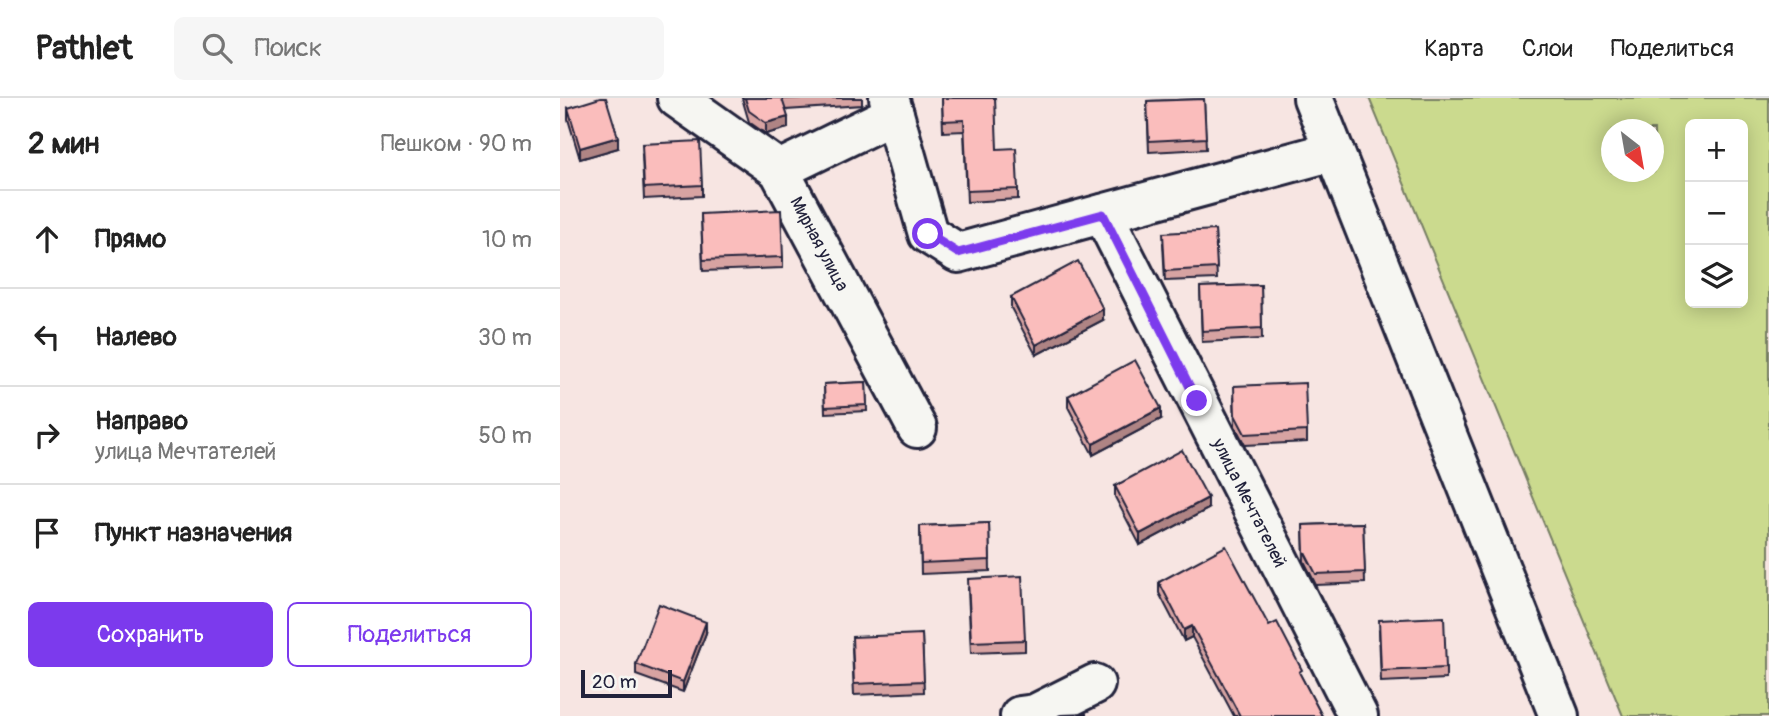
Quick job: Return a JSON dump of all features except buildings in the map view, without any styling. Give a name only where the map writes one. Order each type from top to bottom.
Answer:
[{"type":"street","name":"Мирная улица","points":[[677,98],[779,170],[917,428]]},
{"type":"street","points":[[1313,98],[1559,716]]},
{"type":"street","points":[[779,170],[892,106],[928,234],[958,253],[1334,151]]},
{"type":"street","name":"улица Мечтателей","points":[[1103,214],[1358,716]]},
{"type":"street","points":[[1020,716],[1035,714],[1095,684]]},
{"type":"green space","points":[[1369,98],[1769,98],[1769,716],[1623,716]]},
{"type":"route","points":[[928,234],[958,253],[1103,214],[1197,401]]}]
